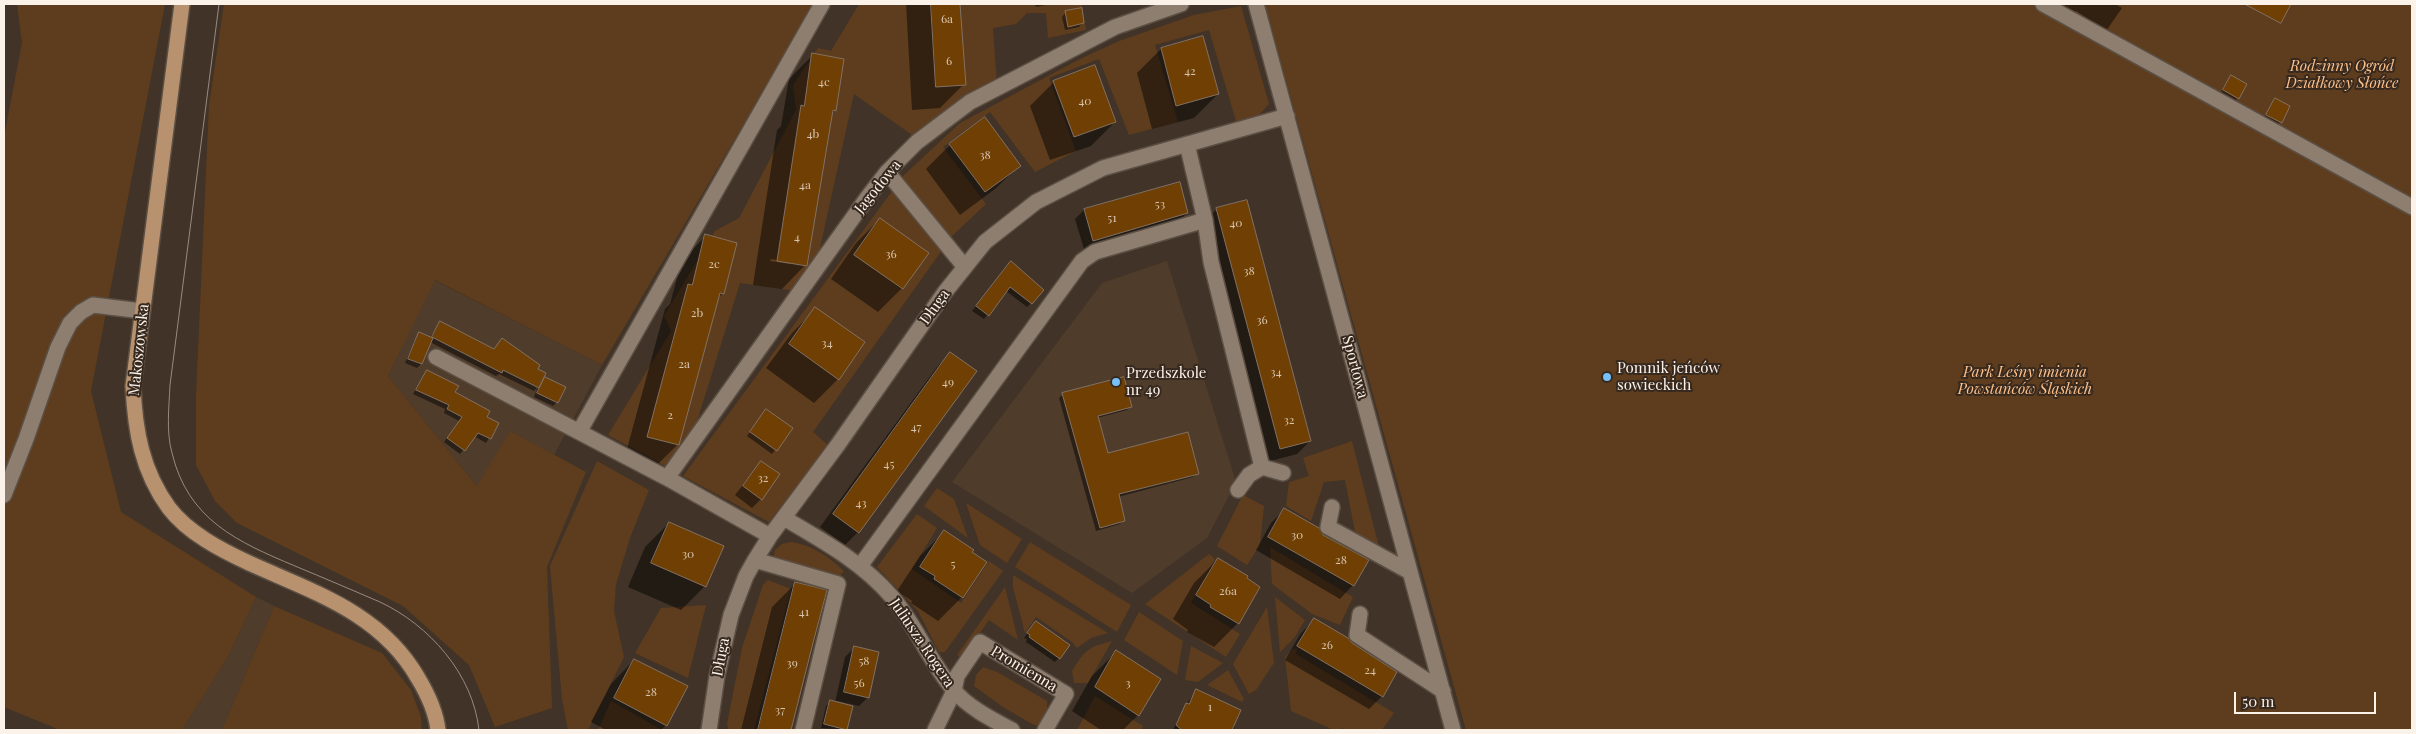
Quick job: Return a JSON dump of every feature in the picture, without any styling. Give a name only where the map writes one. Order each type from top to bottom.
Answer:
[{"type":"main road","name":"Makoszowska","points":[[182,4],[133,386],[134,419],[139,448],[152,481],[170,509],[193,531],[216,547],[338,604],[368,621],[386,636],[408,660],[425,691],[438,730]]},
{"type":"street","points":[[579,432],[822,4]]},
{"type":"street","name":"Jagodowa","points":[[667,478],[887,172],[939,124],[957,110],[992,89],[1115,26],[1181,4]]},
{"type":"street","name":"Sportowa","points":[[1256,4],[1453,730]]},
{"type":"street","points":[[2044,4],[2412,206]]},
{"type":"street","name":"Długa","points":[[709,730],[717,676],[731,615],[746,576],[755,560],[770,536],[964,266],[985,242],[1012,219],[1058,190],[1103,168],[1287,116]]},
{"type":"street","points":[[1187,144],[1205,220],[1211,262],[1262,467]]},
{"type":"street","points":[[887,172],[964,266]]},
{"type":"street","points":[[860,566],[1082,261],[1094,252],[1205,220]]},
{"type":"street","points":[[4,494],[26,439],[58,346],[70,324],[81,312],[92,306],[142,311]]},
{"type":"street","points":[[436,357],[667,478],[770,536]]},
{"type":"street","points":[[1238,490],[1249,475],[1262,467],[1283,473]]},
{"type":"street","points":[[1332,507],[1328,527],[1410,572]]},
{"type":"street","name":"Juliusza Rogera","points":[[784,518],[841,552],[860,566],[908,617],[934,665],[954,691],[1012,730]]},
{"type":"street","points":[[755,560],[838,584],[804,730]]},
{"type":"street","points":[[1360,614],[1357,635],[1443,691]]},
{"type":"street","name":"Promienna","points":[[935,730],[954,691],[958,676],[980,642],[1066,694],[1045,730]]},
{"type":"shaded area","name":"Przedszkole nr 49","points":[[1167,261],[1236,482],[1207,538],[1132,593],[952,482],[1102,283]]},
{"type":"shaded area","points":[[434,280],[602,365],[554,455],[510,431],[478,487],[388,376]]},
{"type":"shaded area","points":[[256,597],[274,606],[222,730],[182,730],[229,655]]},
{"type":"green space","points":[[17,4],[165,4],[91,391],[121,512],[256,597],[229,655],[182,730],[60,730],[4,707],[4,137],[22,43]]},
{"type":"green space","points":[[224,4],[814,4],[602,365],[435,280],[388,376],[477,486],[510,431],[586,472],[547,567],[552,708],[495,727],[469,665],[403,606],[237,523],[215,501],[196,465],[196,396],[209,105]]},
{"type":"green space","points":[[859,4],[1082,4],[1086,30],[1048,38],[1046,13],[1027,13],[1016,24],[993,28],[997,86],[915,137],[854,94],[816,266],[797,291],[740,283],[691,441],[667,467],[608,435],[671,331],[664,316],[715,231],[739,218],[796,110],[793,85],[818,48],[831,51]]},
{"type":"green space","name":"Park Leśny imienia Powstańców Śląskich","points":[[1265,4],[2412,4],[2412,730],[1466,730]]},
{"type":"green space","points":[[1241,6],[1269,104],[1259,115],[1236,121],[1209,30],[1155,45],[1178,122],[1129,135],[1099,59],[1049,78],[1076,151],[1035,172],[990,112],[943,147],[986,204],[952,236],[813,432],[828,445],[769,522],[683,476],[904,175],[960,123],[1080,59],[1119,41],[1194,15]]},
{"type":"green space","points":[[1352,441],[1380,551],[1356,537],[1345,480],[1324,482],[1311,521],[1286,506],[1289,482],[1309,476],[1303,458]]},
{"type":"green space","points":[[597,461],[649,490],[630,538],[616,584],[614,611],[624,657],[588,730],[568,730],[562,699],[550,566]]},
{"type":"green space","points":[[937,488],[954,499],[968,538],[924,506]]},
{"type":"green space","points":[[1243,495],[1264,506],[1260,545],[1247,565],[1217,546]]},
{"type":"green space","points":[[966,503],[1022,539],[1007,563],[980,545]]},
{"type":"green space","points":[[917,514],[937,528],[912,569],[961,603],[989,561],[1003,571],[945,652],[939,652],[918,611],[877,567]]},
{"type":"green space","points":[[1030,542],[1131,605],[1117,632],[1015,567]]},
{"type":"green space","points":[[799,543],[819,552],[844,571],[837,579],[821,571],[773,560],[775,550],[782,544]]},
{"type":"green space","points":[[1270,547],[1353,597],[1340,625],[1312,614],[1272,584]]},
{"type":"green space","points":[[1209,554],[1215,559],[1191,603],[1240,634],[1226,657],[1145,604]]},
{"type":"green space","points":[[1013,575],[1108,633],[1091,638],[1077,648],[1072,642],[1036,617],[1025,633],[1013,587]]},
{"type":"green space","points":[[768,580],[791,589],[754,730],[729,730],[727,724],[742,648],[763,585]]},
{"type":"green space","points":[[1005,587],[1018,640],[989,620],[962,658],[957,655]]},
{"type":"green space","points":[[1275,597],[1305,620],[1295,637],[1280,652]]},
{"type":"green space","points":[[706,605],[688,678],[635,653],[661,608]]},
{"type":"green space","points":[[274,606],[382,653],[411,690],[421,717],[422,730],[222,730]]},
{"type":"green space","points":[[1267,607],[1274,663],[1256,690],[1249,694],[1233,664]]},
{"type":"green space","points":[[1139,612],[1183,641],[1177,675],[1124,640]]},
{"type":"green space","points":[[1112,641],[1088,683],[1074,683],[1072,671],[1080,658],[1097,645]]},
{"type":"green space","points":[[1191,646],[1223,663],[1198,682],[1185,680]]},
{"type":"green space","points":[[1297,648],[1296,654],[1394,713],[1382,730],[1347,730],[1342,728],[1334,730],[1291,711],[1285,657],[1293,649]]},
{"type":"green space","points":[[983,667],[997,672],[1047,701],[1046,715],[1043,721],[1038,726],[1032,724],[1003,707],[974,686],[976,675]]},
{"type":"green space","points":[[1228,670],[1244,699],[1242,702],[1207,685]]},
{"type":"green space","points":[[1095,696],[1143,726],[1141,730],[1077,730]]},
{"type":"green space","points":[[611,701],[662,730],[598,730]]},
{"type":"building","points":[[931,4],[960,4],[966,85],[936,87]]},
{"type":"building","points":[[2245,4],[2291,4],[2281,23]]},
{"type":"building","points":[[1082,8],[1084,23],[1068,27],[1065,11]]},
{"type":"building","points":[[1203,36],[1219,94],[1176,106],[1161,48]]},
{"type":"building","points":[[812,53],[844,59],[836,111],[833,110],[807,266],[777,261],[801,105],[804,106]]},
{"type":"building","points":[[1095,65],[1116,122],[1074,137],[1053,81]]},
{"type":"building","points":[[2231,75],[2247,84],[2239,99],[2223,90]]},
{"type":"building","points":[[2275,98],[2290,106],[2282,123],[2266,115]]},
{"type":"building","points":[[985,117],[1021,166],[985,192],[949,144]]},
{"type":"building","points":[[1180,182],[1188,213],[1093,241],[1084,209]]},
{"type":"building","points":[[1247,200],[1311,441],[1280,449],[1216,208]]},
{"type":"building","points":[[880,218],[929,253],[903,289],[854,255]]},
{"type":"building","points":[[705,234],[737,243],[724,294],[720,293],[679,445],[647,437],[688,284],[692,285]]},
{"type":"building","points":[[1011,261],[1044,290],[1032,304],[1010,287],[989,316],[976,306]]},
{"type":"building","points":[[815,307],[865,342],[839,380],[789,344]]},
{"type":"building","points":[[440,321],[494,349],[502,338],[540,365],[538,369],[546,373],[539,388],[503,370],[502,373],[432,337]]},
{"type":"building","points":[[419,332],[433,338],[422,364],[408,359]]},
{"type":"building","points":[[950,352],[977,371],[859,533],[833,514]]},
{"type":"building","points":[[427,370],[459,386],[455,392],[490,411],[487,417],[499,423],[491,439],[478,433],[465,451],[447,438],[462,417],[447,409],[449,405],[416,390]]},
{"type":"building","points":[[545,377],[566,387],[558,403],[537,393]]},
{"type":"building","points":[[1124,377],[1132,407],[1098,416],[1108,453],[1188,432],[1199,474],[1119,494],[1125,521],[1100,528],[1062,393]]},
{"type":"building","points":[[766,409],[793,428],[777,451],[750,432]]},
{"type":"building","points":[[761,461],[780,474],[762,500],[743,486]]},
{"type":"building","points":[[1284,508],[1319,528],[1323,535],[1369,560],[1354,586],[1268,537]]},
{"type":"building","points":[[669,522],[724,546],[706,587],[651,563]]},
{"type":"building","points":[[944,530],[974,550],[972,552],[987,562],[963,598],[934,579],[935,576],[920,567]]},
{"type":"building","points":[[1218,558],[1248,576],[1247,578],[1260,587],[1239,624],[1210,607],[1211,605],[1196,595]]},
{"type":"building","points":[[795,582],[827,590],[791,730],[758,730]]},
{"type":"building","points":[[1314,618],[1348,638],[1352,643],[1397,672],[1383,697],[1297,646]]},
{"type":"building","points":[[1036,621],[1070,645],[1060,659],[1029,637],[1030,635],[1027,633]]},
{"type":"building","points":[[854,646],[879,652],[869,698],[844,692]]},
{"type":"building","points":[[1116,650],[1161,679],[1139,716],[1095,687]]},
{"type":"building","points":[[634,659],[688,686],[667,726],[614,698]]},
{"type":"building","points":[[1196,689],[1241,710],[1232,730],[1182,730],[1176,725],[1186,703],[1189,704]]},
{"type":"building","points":[[830,700],[853,706],[847,730],[824,724]]},
{"type":"tram line","points":[[219,4],[170,385],[169,436],[172,453],[180,476],[190,496],[203,512],[218,526],[235,537],[274,557],[380,602],[415,624],[446,654],[458,671],[475,709],[479,730]]},
{"type":"place","name":"Pomnik jeńców sowieckich","points":[[1607,377]]},
{"type":"place","name":"Przedszkole nr 49","points":[[1116,382]]},
{"type":"park label","name":"Rodzinny Ogród Działkowy Słońce","points":[[2342,74]]}]
